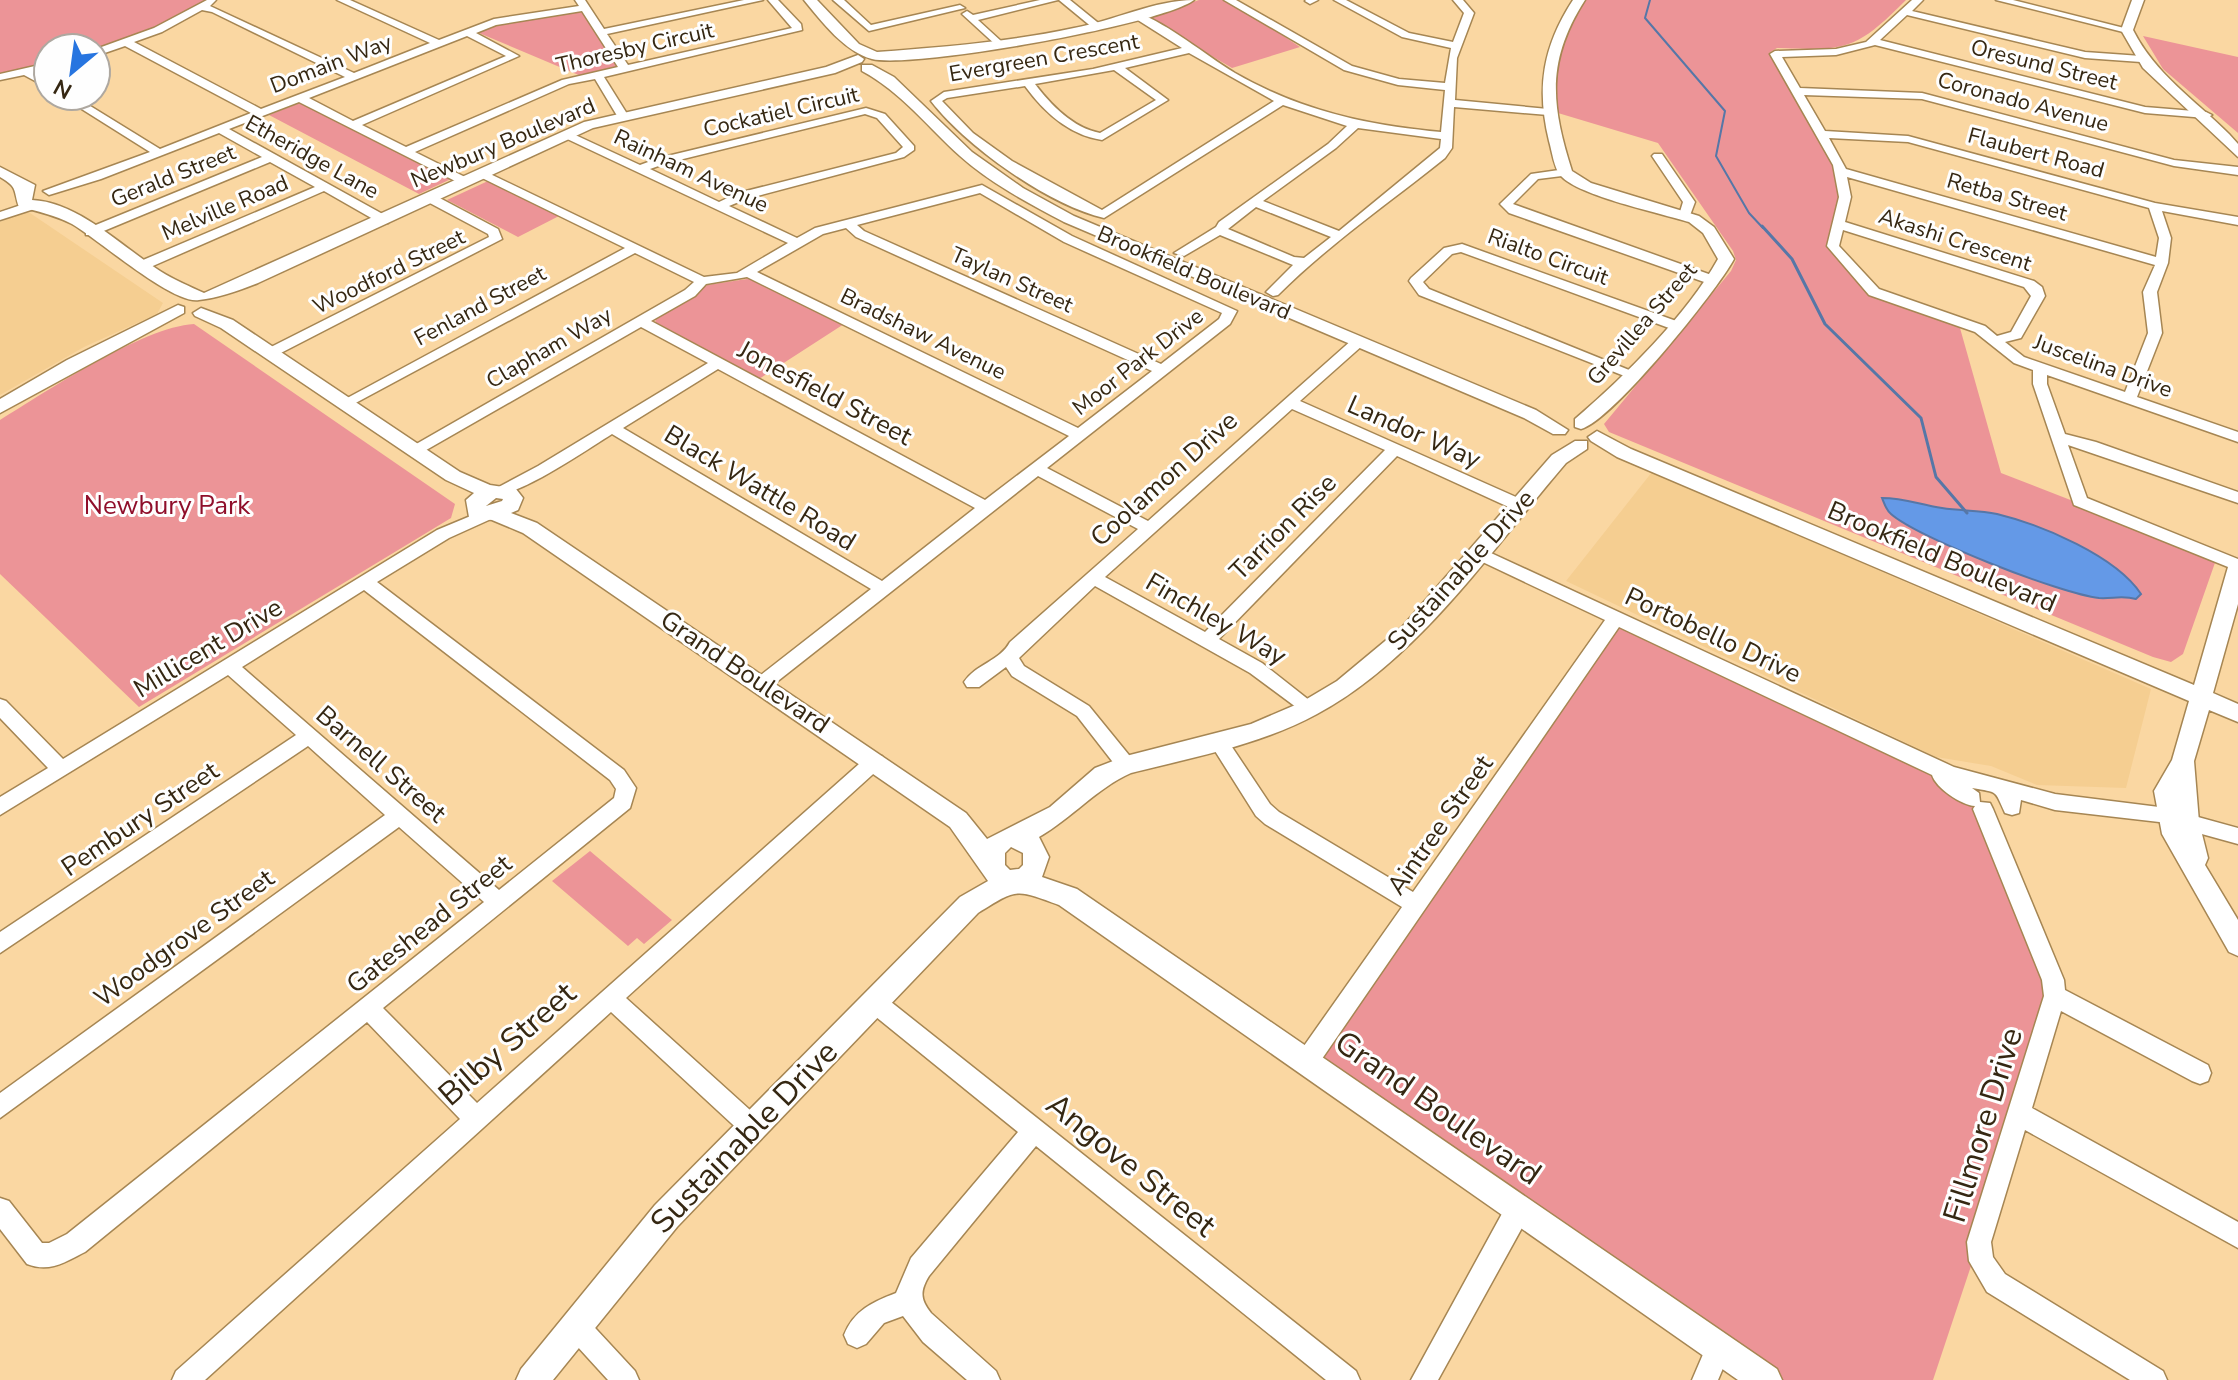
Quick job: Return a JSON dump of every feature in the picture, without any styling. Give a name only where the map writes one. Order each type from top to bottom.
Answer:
[{"type":"street","points":[[112,48],[214,0]]},
{"type":"street","points":[[342,0],[440,44]]},
{"type":"street","points":[[674,0],[687,15]]},
{"type":"street","points":[[600,33],[758,0]]},
{"type":"street","name":"Thoresby Circuit","points":[[405,152],[562,84],[797,30],[797,26],[773,0]]},
{"type":"street","name":"Brookfield Boulevard","points":[[810,0],[967,155],[1050,209],[1140,252],[2238,713]]},
{"type":"street","points":[[838,0],[865,27],[875,28],[960,8]]},
{"type":"street","points":[[951,0],[997,43]]},
{"type":"street","points":[[972,18],[1053,0]]},
{"type":"street","points":[[1064,0],[1097,26]]},
{"type":"street","points":[[1229,0],[1358,72],[1398,82],[1450,87]]},
{"type":"street","points":[[1339,0],[1406,35],[1457,46]]},
{"type":"street","points":[[1273,292],[1302,263],[1441,156],[1447,136],[1450,87],[1457,46],[1469,13],[1458,0]]},
{"type":"street","name":"Juscelina Drive","points":[[1918,0],[1874,42],[1836,52],[1775,54],[1840,171],[1845,197],[1833,246],[1837,252],[1874,292],[1980,329],[1997,340],[2010,355],[2040,369],[2238,437]]},
{"type":"street","points":[[2001,0],[2127,30]]},
{"type":"street","points":[[2138,0],[2127,30],[2141,59],[2206,115],[2238,153]]},
{"type":"street","points":[[1575,1],[1558,34],[1550,59],[1548,112],[1566,173],[1535,176],[1506,204],[1513,210],[1712,280]]},
{"type":"street","name":"Newbury Boulevard","points":[[0,407],[85,357],[567,135],[623,117],[869,60],[1097,26],[1177,3]]},
{"type":"street","points":[[582,4],[625,69]]},
{"type":"street","name":"Domain Way","points":[[0,214],[499,20],[582,4]]},
{"type":"street","points":[[202,7],[215,10],[354,77]]},
{"type":"street","points":[[1906,12],[2085,55],[2141,59]]},
{"type":"street","points":[[1138,16],[1282,101],[1355,124],[1447,136]]},
{"type":"street","points":[[352,125],[514,56],[467,32]]},
{"type":"street","name":"Oresund Street","points":[[1874,42],[2145,110],[2206,115]]},
{"type":"street","points":[[127,43],[260,113]]},
{"type":"street","name":"Evergreen Crescent","points":[[1193,49],[1118,68],[944,95],[936,101],[1001,158],[1066,199],[1100,214],[1112,212],[1282,101]]},
{"type":"street","points":[[1029,83],[1048,106],[1087,135],[1102,137],[1163,100],[1118,68]]},
{"type":"street","points":[[0,77],[32,70]]},
{"type":"street","points":[[26,71],[32,75]]},
{"type":"street","points":[[598,75],[623,117]]},
{"type":"street","name":"Coronado Avenue","points":[[1796,91],[1922,96],[2174,163],[2238,171]]},
{"type":"street","points":[[300,98],[465,182]]},
{"type":"street","points":[[1449,103],[1548,112]]},
{"type":"street","name":"Cockatiel Circuit","points":[[640,169],[663,160],[866,111],[881,116],[910,148],[900,155],[742,196],[719,206]]},
{"type":"street","points":[[92,112],[159,153]]},
{"type":"street","points":[[1180,253],[1220,230],[1332,146],[1355,124]]},
{"type":"street","name":"Etheridge Lane","points":[[220,129],[384,220]]},
{"type":"street","name":"Flaubert Road","points":[[1822,134],[1908,139],[2154,206],[2238,221]]},
{"type":"street","name":"Rainham Avenue","points":[[567,135],[797,243]]},
{"type":"street","points":[[1658,156],[1689,202],[1685,215]]},
{"type":"street","name":"Gerald Street","points":[[90,232],[271,157]]},
{"type":"street","name":"Grand Boulevard","points":[[0,171],[875,761],[958,820],[1002,871],[1068,897],[1766,1380]]},
{"type":"street","name":"Retba Street","points":[[1840,171],[2162,263]]},
{"type":"street","name":"Grevillea Street","points":[[1566,173],[1586,186],[1685,215],[1704,225],[1723,252],[1724,265],[1579,434]]},
{"type":"street","points":[[482,174],[702,281]]},
{"type":"street","name":"Melville Road","points":[[141,266],[324,187]]},
{"type":"street","name":"Moor Park Drive","points":[[702,281],[729,279],[747,272],[819,231],[982,189],[1068,239],[1229,309],[1228,319],[763,683]]},
{"type":"street","name":"Woodford Street","points":[[270,353],[496,239],[494,232],[430,198]]},
{"type":"street","points":[[1254,202],[1341,236]]},
{"type":"street","points":[[2129,399],[2155,333],[2150,292],[2162,263],[2165,238],[2154,206]]},
{"type":"street","name":"Taylan Street","points":[[848,223],[860,234],[1162,370]]},
{"type":"street","name":"Akashi Crescent","points":[[1837,224],[2029,284],[2037,290],[2038,296],[2016,335],[1997,340]]},
{"type":"street","points":[[1220,230],[1302,263]]},
{"type":"street","name":"Fenland Street","points":[[345,403],[635,248]]},
{"type":"street","name":"Rialto Circuit","points":[[1632,374],[1421,291],[1416,281],[1448,251],[1462,248],[1674,325]]},
{"type":"street","name":"Bradshaw Avenue","points":[[747,272],[1080,435]]},
{"type":"street","name":"Clapham Way","points":[[416,450],[690,293],[702,281]]},
{"type":"street","name":"Jonesfield Street","points":[[640,321],[987,508]]},
{"type":"street","name":"Coolamon Drive","points":[[973,682],[992,666],[1010,658],[1016,647],[1147,527],[1358,342]]},
{"type":"street","name":"Millicent Drive","points":[[0,807],[718,363]]},
{"type":"street","points":[[2040,369],[2040,384],[2080,501],[2238,566],[2232,609],[2201,697],[2183,761],[2166,791],[2178,818],[2186,859],[2238,944]]},
{"type":"street","name":"Landor Way","points":[[1290,402],[1519,505]]},
{"type":"street","name":"Black Wattle Road","points":[[613,428],[883,589]]},
{"type":"street","name":"Sustainable Drive","points":[[1012,838],[1058,814],[1090,783],[1126,765],[1219,743],[1308,709],[1379,661],[1409,633],[1579,434]]},
{"type":"street","points":[[2059,438],[2091,445],[2238,498]]},
{"type":"street","name":"Tarrion Rise","points":[[1207,641],[1395,449]]},
{"type":"street","points":[[1037,469],[1147,527]]},
{"type":"street","name":"Portobello Drive","points":[[1478,553],[1926,764],[1976,796]]},
{"type":"street","name":"Finchley Way","points":[[1094,578],[1256,668],[1308,709]]},
{"type":"street","name":"Gateshead Street","points":[[0,1210],[30,1252],[42,1257],[64,1251],[619,806],[626,788],[617,775],[365,582]]},
{"type":"street","name":"Aintree Street","points":[[1307,1061],[1616,618]]},
{"type":"street","points":[[1010,658],[1018,671],[1083,711],[1126,765]]},
{"type":"street","name":"Barnell Street","points":[[229,666],[499,903]]},
{"type":"street","points":[[0,706],[61,769]]},
{"type":"street","name":"Pembury Street","points":[[0,944],[309,736]]},
{"type":"street","points":[[1219,743],[1263,810],[1272,818],[1416,905]]},
{"type":"street","name":"Bilby Street","points":[[185,1380],[875,761]]},
{"type":"street","points":[[1976,796],[1987,781],[2055,802],[2178,818],[2238,836]]},
{"type":"street","points":[[1999,855],[2011,797],[2001,787]]},
{"type":"street","points":[[1976,796],[2008,810],[2055,802]]},
{"type":"street","points":[[1976,796],[2053,980],[2055,996],[2200,1073]]},
{"type":"street","name":"Sustainable Drive","points":[[1038,857],[1058,814]]},
{"type":"street","name":"Woodgrove Street","points":[[0,1107],[400,815]]},
{"type":"street","name":"Grand Boulevard","points":[[958,820],[1012,838]]},
{"type":"street","points":[[1012,838],[1030,843],[1038,857],[1031,872],[1002,871],[995,846],[1012,838]]},
{"type":"street","name":"Grand Boulevard","points":[[1038,857],[1068,897]]},
{"type":"street","name":"Sustainable Drive","points":[[532,1380],[666,1216],[1002,871]]},
{"type":"street","name":"Fillmore Drive","points":[[2055,996],[1979,1242],[1981,1261],[1996,1283],[2154,1380]]},
{"type":"street","points":[[611,998],[752,1127]]},
{"type":"street","name":"Angove Street","points":[[873,1001],[1347,1380]]},
{"type":"street","points":[[368,1008],[475,1118]]},
{"type":"street","points":[[2019,1114],[2238,1236]]},
{"type":"street","points":[[987,1380],[919,1318],[909,1301],[912,1280],[1034,1131]]},
{"type":"street","points":[[1424,1380],[1519,1208]]},
{"type":"street","points":[[857,1335],[875,1314],[909,1301]]},
{"type":"street","points":[[575,1325],[626,1380]]},
{"type":"street","points":[[1705,1380],[1719,1347]]},
{"type":"shaded area","points":[[21,213],[30,213],[163,303],[157,314],[84,347],[0,395],[0,222]]},
{"type":"shaded area","points":[[1652,472],[2151,689],[2126,788],[2037,785],[1991,766],[1936,757],[1566,581]]},
{"type":"green space","points":[[0,0],[209,0],[156,29],[112,44],[112,32],[32,32],[32,68],[0,75]]},
{"type":"green space","points":[[1199,0],[1223,0],[1240,7],[1300,47],[1232,68],[1147,18]]},
{"type":"green space","points":[[1582,0],[1906,0],[1875,29],[1849,44],[1820,49],[1777,48],[1769,53],[1834,166],[1839,197],[1833,246],[1868,287],[1958,321],[2001,473],[2217,557],[2183,654],[2171,662],[2153,657],[1609,432],[1604,424],[1731,271],[1736,260],[1733,251],[1658,143],[1548,110],[1552,58]]},
{"type":"green space","points":[[583,13],[619,66],[581,76],[479,33],[500,22]]},
{"type":"green space","points":[[2143,36],[2238,57],[2238,133],[2163,69]]},
{"type":"green space","points":[[302,102],[451,179],[419,194],[269,115]]},
{"type":"green space","points":[[488,181],[559,216],[518,237],[447,200]]},
{"type":"green space","points":[[747,279],[844,324],[759,379],[655,324],[656,318],[707,285]]},
{"type":"green space","name":"Newbury Park","points":[[194,324],[455,504],[451,518],[139,707],[0,574],[0,420],[122,348],[148,336]]},
{"type":"green space","points":[[1616,618],[1926,764],[1977,804],[2053,980],[1979,1242],[1933,1380],[1766,1380],[1307,1061]]},
{"type":"green space","points":[[590,851],[672,920],[644,944],[637,938],[628,946],[552,881]]},
{"type":"water","points":[[1882,498],[1990,513],[2035,526],[2096,555],[2129,580],[2141,594],[2136,599],[2099,598],[2024,576],[1959,550],[1906,524],[1889,512]]},
{"type":"waterway","points":[[1650,0],[1645,18],[1725,111],[1716,156],[1749,213],[1763,228]]},
{"type":"waterway","points":[[1762,226],[1792,259],[1825,324],[1921,418],[1936,477],[1967,513]]}]
